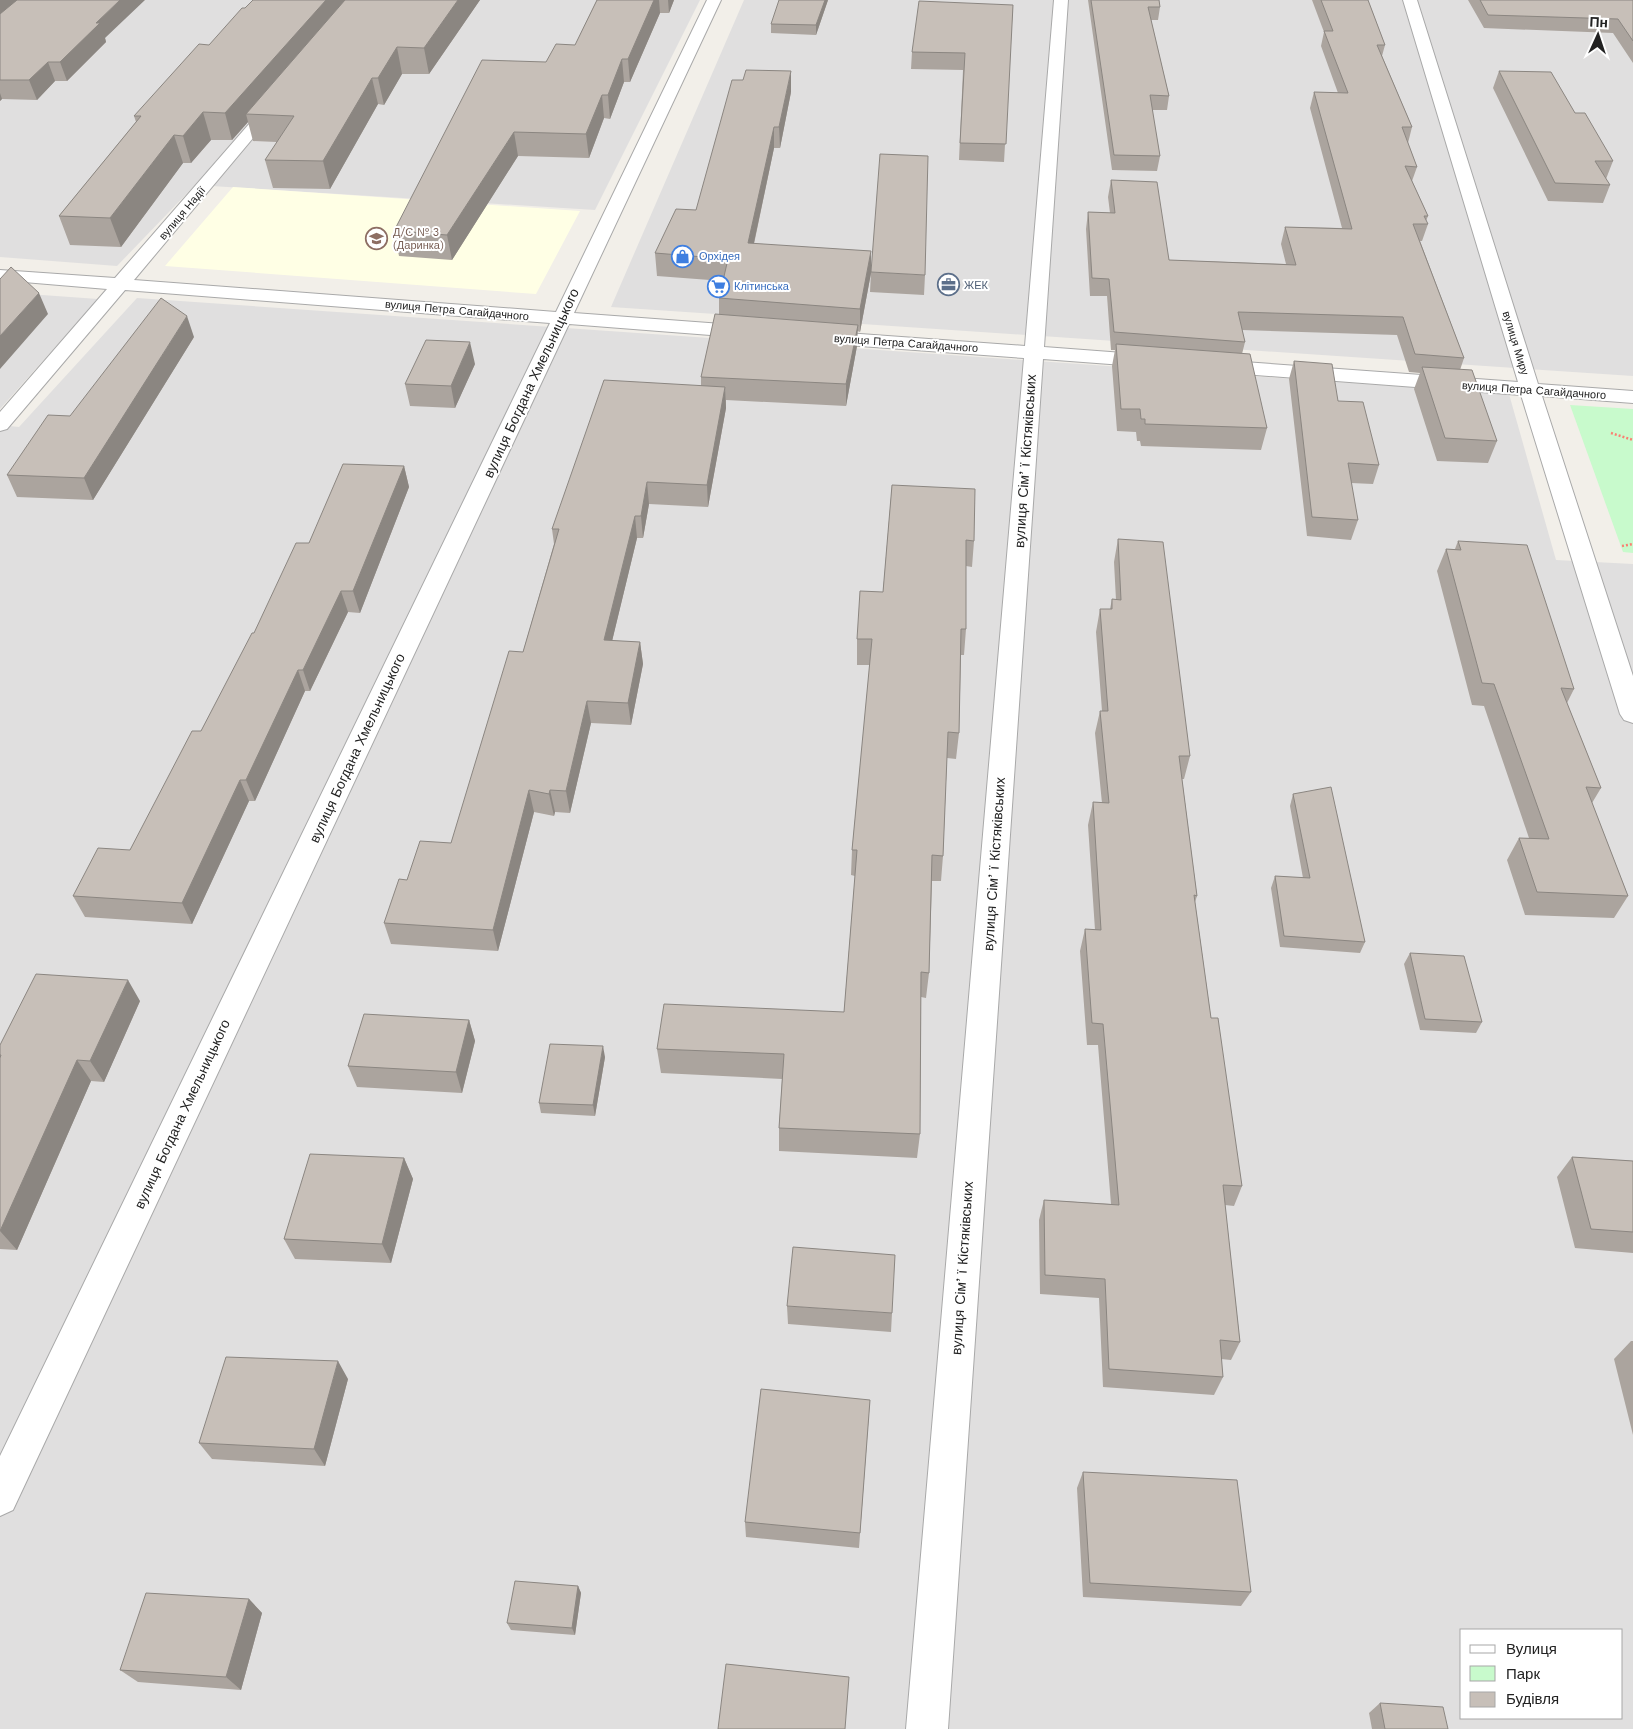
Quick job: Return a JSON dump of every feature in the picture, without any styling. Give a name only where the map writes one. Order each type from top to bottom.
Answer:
[{"type":"street","name":"вулиця Богдана Хмельницького","points":[[0,1497],[714,0]]},
{"type":"street","name":"вулиця Сімʼї Кістяківських","points":[[927,1729],[1061,0]]},
{"type":"street","name":"вулиця Миру","points":[[1410,0],[1530,390],[1633,714]]},
{"type":"street","name":"вулиця Надії","points":[[0,425],[287,90]]},
{"type":"street","name":"вулиця Петра Сагайдачного","points":[[0,275],[768,333]]},
{"type":"street","name":"вулиця Петра Сагайдачного","points":[[798,335],[1172,363]]},
{"type":"street","name":"вулиця Петра Сагайдачного","points":[[1202,365],[1633,397]]},
{"type":"shaded area","points":[[54,0],[700,0],[595,210],[195,185],[117,266],[0,257],[0,43]]},
{"type":"shaded area","points":[[744,0],[1633,0],[1633,376],[611,307]]},
{"type":"shaded area","name":"Д/С № 3 (Даринка)","points":[[233,187],[580,211],[536,294],[165,266]]},
{"type":"shaded area","points":[[0,292],[98,299],[0,409]]},
{"type":"shaded area","points":[[137,298],[1509,394],[1556,560],[1633,564],[1633,1729],[0,1729],[0,425],[19,427]]},
{"type":"green space","points":[[1570,405],[1633,409],[1633,553],[1623,552]]},
{"type":"building","points":[[17,0],[120,0],[96,23],[100,23],[60,62],[48,62],[29,80],[0,80],[0,14]]},
{"type":"building","points":[[253,0],[326,0],[225,113],[203,112],[183,136],[174,135],[110,218],[59,216],[141,116],[134,116],[199,44],[209,45],[242,8],[245,8]]},
{"type":"building","points":[[345,0],[458,0],[424,48],[397,47],[378,78],[372,78],[323,161],[265,160],[294,116],[246,114]]},
{"type":"building","points":[[597,0],[654,0],[628,59],[622,59],[608,95],[602,95],[586,134],[514,132],[447,235],[394,231],[482,60],[546,62],[556,44],[575,45]]},
{"type":"building","points":[[779,0],[825,0],[816,25],[771,24]]},
{"type":"building","points":[[1091,0],[1159,0],[1160,7],[1148,7],[1169,96],[1150,95],[1160,156],[1114,155]]},
{"type":"building","points":[[1321,0],[1368,0],[1385,45],[1377,45],[1412,127],[1402,127],[1417,167],[1405,166],[1428,216],[1424,216],[1428,224],[1413,224],[1464,358],[1415,354],[1403,317],[1238,312],[1245,342],[1114,332],[1109,279],[1092,278],[1088,212],[1115,213],[1111,180],[1157,182],[1169,260],[1296,265],[1285,227],[1352,229],[1314,92],[1348,93],[1324,31],[1333,31]]},
{"type":"building","points":[[1480,0],[1633,0],[1633,41],[1618,19],[1488,15]]},
{"type":"building","points":[[919,1],[1013,5],[1006,144],[960,143],[965,53],[912,52]]},
{"type":"building","points":[[746,70],[791,71],[779,127],[774,127],[748,243],[871,251],[860,309],[719,298],[728,259],[655,253],[676,209],[696,210],[732,80],[743,80]]},
{"type":"building","points":[[1499,71],[1551,72],[1575,113],[1585,113],[1613,161],[1595,161],[1610,185],[1555,183]]},
{"type":"building","points":[[880,154],[928,156],[925,275],[871,272]]},
{"type":"building","points":[[11,267],[39,293],[0,336],[0,279]]},
{"type":"building","points":[[161,298],[187,316],[84,478],[7,475],[48,415],[70,416]]},
{"type":"building","points":[[715,314],[858,325],[846,384],[701,377]]},
{"type":"building","points":[[426,340],[470,342],[451,386],[405,384]]},
{"type":"building","points":[[1116,344],[1250,354],[1267,428],[1145,424],[1145,419],[1141,419],[1140,409],[1121,409]]},
{"type":"building","points":[[1294,361],[1332,364],[1338,401],[1363,402],[1379,465],[1348,463],[1358,520],[1312,517]]},
{"type":"building","points":[[1422,367],[1472,370],[1497,441],[1445,438]]},
{"type":"building","points":[[604,380],[725,387],[707,485],[647,482],[641,516],[635,516],[604,640],[640,642],[628,703],[587,701],[566,791],[550,790],[549,794],[529,790],[493,930],[384,923],[399,879],[407,880],[420,841],[451,843],[509,651],[523,652],[559,529],[552,529]]},
{"type":"building","points":[[343,464],[404,466],[353,591],[341,591],[303,670],[298,670],[246,780],[240,780],[182,903],[73,896],[98,848],[130,850],[192,731],[201,731],[252,633],[254,633],[296,543],[309,543]]},
{"type":"building","points":[[892,485],[975,489],[974,541],[966,540],[966,629],[961,629],[959,733],[948,732],[943,856],[932,855],[929,973],[921,972],[920,1134],[779,1128],[784,1054],[657,1049],[664,1004],[844,1012],[857,850],[852,850],[872,639],[857,639],[860,591],[883,592]]},
{"type":"building","points":[[1118,539],[1163,542],[1190,756],[1179,756],[1197,896],[1194,895],[1211,1018],[1218,1018],[1242,1186],[1223,1185],[1240,1342],[1220,1340],[1223,1377],[1109,1369],[1105,1279],[1045,1275],[1044,1200],[1119,1205],[1103,1024],[1092,1023],[1085,929],[1101,930],[1093,802],[1109,803],[1100,711],[1108,711],[1100,609],[1112,609],[1112,599],[1121,600]]},
{"type":"building","points":[[1458,541],[1527,545],[1574,689],[1561,688],[1601,788],[1586,787],[1628,896],[1537,892],[1519,838],[1549,839],[1494,684],[1482,683],[1446,549],[1461,550]]},
{"type":"building","points":[[1331,787],[1365,942],[1284,936],[1275,876],[1310,878],[1293,794]]},
{"type":"building","points":[[1410,953],[1464,956],[1482,1022],[1425,1019]]},
{"type":"building","points":[[36,974],[128,980],[90,1061],[77,1060],[0,1231],[0,1045]]},
{"type":"building","points":[[364,1014],[469,1020],[456,1072],[348,1066]]},
{"type":"building","points":[[550,1044],[603,1046],[593,1105],[539,1103]]},
{"type":"building","points":[[310,1154],[404,1158],[382,1244],[284,1239]]},
{"type":"building","points":[[1572,1157],[1633,1161],[1633,1232],[1591,1229]]},
{"type":"building","points":[[793,1247],[895,1255],[892,1313],[787,1306]]},
{"type":"building","points":[[226,1357],[338,1361],[314,1449],[199,1443]]},
{"type":"building","points":[[761,1389],[870,1400],[860,1533],[745,1522]]},
{"type":"building","points":[[1083,1472],[1237,1480],[1251,1592],[1090,1583]]},
{"type":"building","points":[[515,1581],[578,1586],[572,1628],[507,1623]]},
{"type":"building","points":[[146,1593],[249,1599],[226,1677],[120,1670]]},
{"type":"building","points":[[726,1664],[849,1677],[845,1729],[718,1729]]},
{"type":"building","points":[[1380,1703],[1443,1707],[1448,1729],[1385,1729]]},
{"type":"place","name":"Д/С № 3 (Даринка)","points":[[377,238]]},
{"type":"place","name":"Орхідея","points":[[683,256]]},
{"type":"place","name":"ЖЕК","points":[[948,285]]},
{"type":"place","name":"Клітинська","points":[[718,286]]}]
